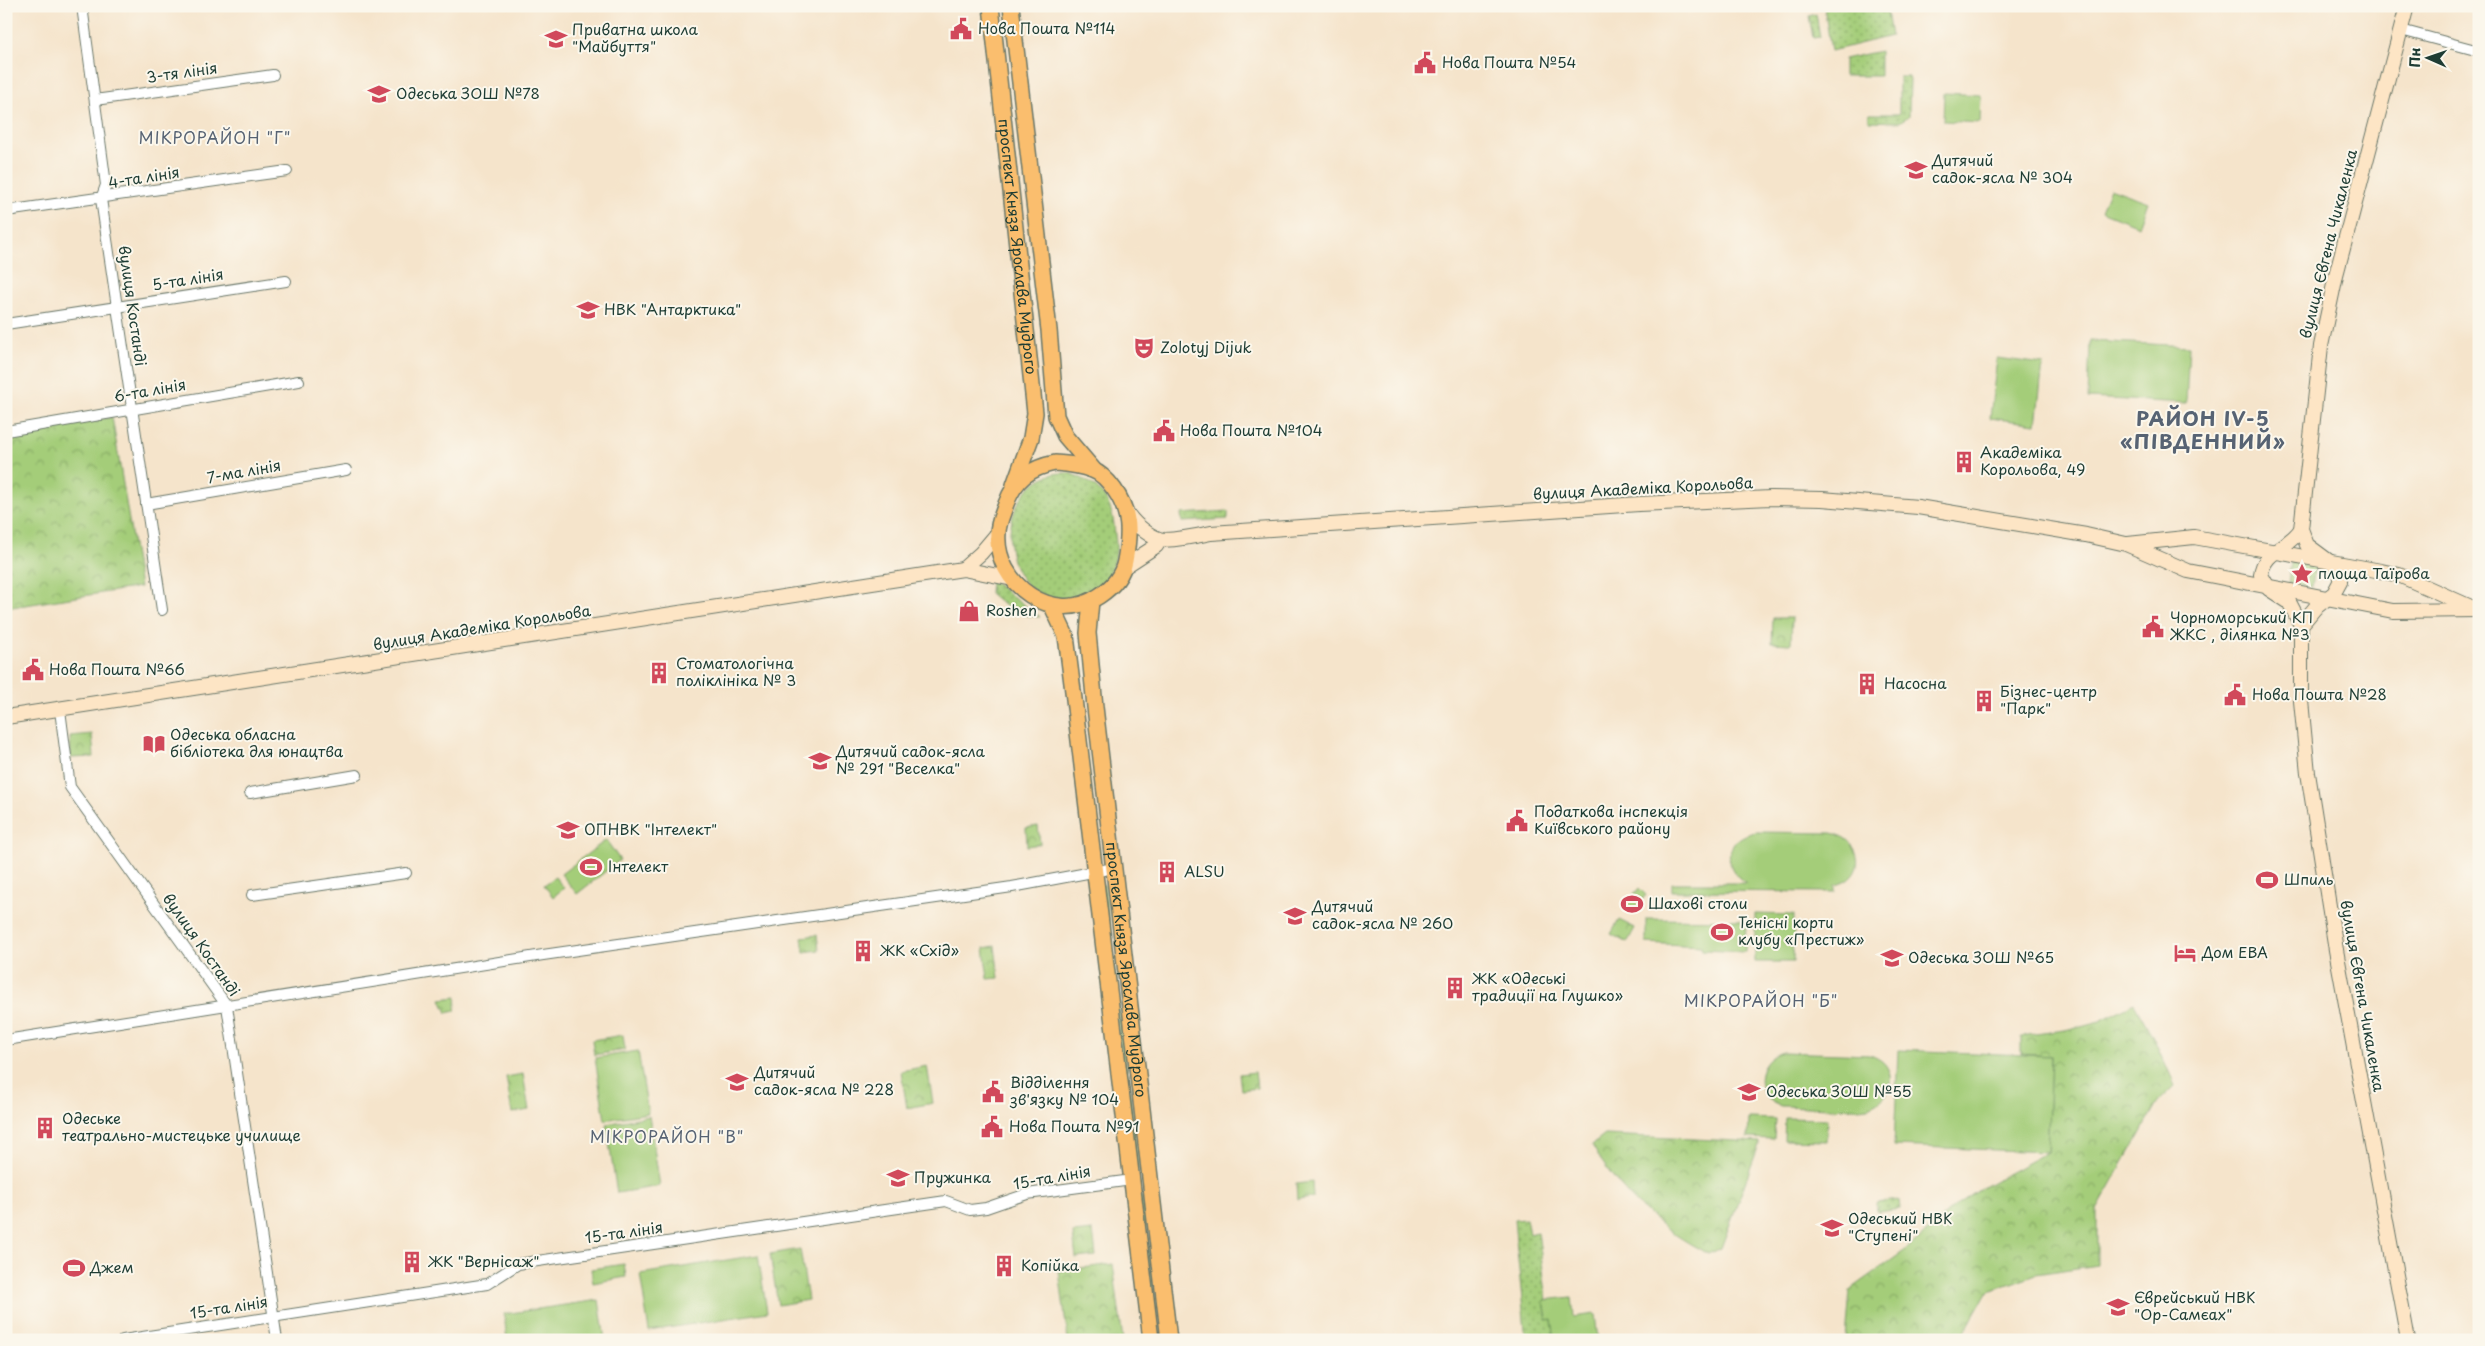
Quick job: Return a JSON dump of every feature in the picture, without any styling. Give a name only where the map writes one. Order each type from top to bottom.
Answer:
[{"type":"main road","name":"проспект Князя Ярослава Мудрого","points":[[991,6],[1035,413],[1031,438],[1014,485]]},
{"type":"main road","name":"проспект Князя Ярослава Мудрого","points":[[1011,6],[1048,323],[1056,416],[1065,436],[1094,470]]},
{"type":"main road","name":"вулиця Євгена Чикаленка","points":[[2301,529],[2321,346],[2336,275],[2407,6]]},
{"type":"main road","points":[[963,569],[981,554],[997,534],[1003,511],[1014,485],[1025,474],[1038,466],[1055,463],[1094,470],[1109,482],[1124,504],[1128,528],[1124,567],[1119,578],[1112,586],[1091,601],[1076,606],[1052,606],[1029,596],[1004,567],[997,534]]},
{"type":"main road","name":"вулиця Академіка Корольова","points":[[1160,540],[1193,537],[1211,533],[1598,506],[1771,498],[1822,499],[1918,507],[2054,529],[2126,544],[2188,570],[2266,586]]},
{"type":"main road","points":[[1124,567],[1156,546],[1160,540],[1136,525],[1126,511]]},
{"type":"main road","points":[[2301,529],[2292,541],[2273,552],[2264,562],[2262,579],[2266,586],[2393,611],[2479,610]]},
{"type":"main road","points":[[2301,529],[2307,544],[2338,570],[2340,582],[2334,593],[2315,608],[2301,625]]},
{"type":"main road","name":"вулиця Академіка Корольова","points":[[2126,544],[2194,537],[2273,552]]},
{"type":"main road","points":[[2273,552],[2399,575],[2479,610]]},
{"type":"main road","name":"вулиця Академіка Корольова","points":[[6,717],[963,569],[1014,579]]},
{"type":"main road","name":"вулиця Євгена Чикаленка","points":[[2266,586],[2289,602],[2301,625],[2301,701],[2308,773],[2336,950],[2408,1340]]},
{"type":"main road","name":"проспект Князя Ярослава Мудрого","points":[[1091,601],[1088,633],[1168,1340]]},
{"type":"main road","name":"проспект Князя Ярослава Мудрого","points":[[1052,606],[1066,636],[1151,1340]]},
{"type":"main road","points":[[1132,1180],[1150,1178]]},
{"type":"street","name":"вулиця Костанді","points":[[82,6],[106,186],[101,199],[162,610]]},
{"type":"street","points":[[2401,30],[2479,51]]},
{"type":"street","name":"3-тя лінія","points":[[96,100],[273,75]]},
{"type":"street","name":"4-та лінія","points":[[6,211],[101,199],[287,171]]},
{"type":"street","name":"5-та лінія","points":[[6,324],[286,281]]},
{"type":"street","name":"6-та лінія","points":[[6,431],[299,381]]},
{"type":"street","name":"7-ма лінія","points":[[146,504],[346,470]]},
{"type":"street","name":"вулиця Костанді","points":[[60,710],[70,787],[228,1006],[276,1340]]},
{"type":"street","points":[[250,793],[357,775]]},
{"type":"street","points":[[6,1040],[562,952],[1006,888],[1114,868]]},
{"type":"street","points":[[252,895],[406,874]]},
{"type":"street","name":"15-та лінія","points":[[123,1340],[487,1284],[522,1264],[946,1201],[970,1210],[986,1208],[1027,1194],[1132,1180]]},
{"type":"green space","points":[[1824,6],[1886,6],[1891,36],[1831,51]]},
{"type":"green space","points":[[1816,14],[1820,37],[1813,38],[1809,16]]},
{"type":"green space","points":[[1880,51],[1880,76],[1844,76],[1844,59]]},
{"type":"green space","points":[[1899,77],[1909,77],[1910,80],[1909,116],[1899,122],[1869,121],[1869,114],[1899,114]]},
{"type":"green space","points":[[1944,93],[1981,95],[1980,123],[1943,121]]},
{"type":"green space","points":[[2110,188],[2148,202],[2139,226],[2101,211]]},
{"type":"green space","points":[[2090,341],[2189,346],[2186,403],[2088,398]]},
{"type":"green space","points":[[1997,358],[2043,364],[2036,424],[1990,418]]},
{"type":"green space","points":[[112,417],[140,587],[6,608],[6,435]]},
{"type":"green space","points":[[1069,473],[1090,483],[1104,496],[1112,513],[1116,554],[1107,577],[1097,588],[1079,597],[1060,599],[1049,597],[1032,589],[1019,575],[1012,558],[1010,539],[1012,519],[1019,501],[1031,486],[1047,476]]},
{"type":"green space","points":[[1228,511],[1228,519],[1182,522],[1181,514]]},
{"type":"green space","name":"площа Таїрова","points":[[2291,562],[2315,566],[2312,587],[2288,583]]},
{"type":"green space","points":[[991,580],[1040,617],[1024,615],[1007,608],[990,593]]},
{"type":"green space","points":[[1773,618],[1792,618],[1791,644],[1772,643]]},
{"type":"green space","points":[[92,734],[94,757],[71,758],[70,736]]},
{"type":"green space","points":[[1038,826],[1040,844],[1027,846],[1026,828]]},
{"type":"green space","points":[[1756,832],[1832,833],[1843,837],[1850,843],[1858,859],[1857,868],[1853,875],[1835,885],[1835,892],[1672,891],[1672,883],[1746,883],[1732,869],[1730,853],[1732,846],[1738,840]]},
{"type":"green space","name":"Інтелект","points":[[606,840],[620,860],[577,894],[561,874]]},
{"type":"green space","points":[[555,877],[564,888],[553,897],[544,885]]},
{"type":"green space","points":[[1100,885],[1104,885],[1139,1169],[1135,1170]]},
{"type":"green space","name":"Шахові столи","points":[[1639,888],[1646,895],[1630,914],[1623,907]]},
{"type":"green space","points":[[1755,914],[1794,915],[1793,962],[1755,962]]},
{"type":"green space","points":[[1646,919],[1746,920],[1745,952],[1702,950],[1701,946],[1646,943]]},
{"type":"green space","points":[[1619,920],[1635,928],[1627,943],[1611,934]]},
{"type":"green space","points":[[817,935],[819,950],[804,952],[802,937]]},
{"type":"green space","points":[[995,946],[999,978],[988,979],[984,948]]},
{"type":"green space","points":[[457,997],[455,1011],[447,1013],[441,999]]},
{"type":"green space","points":[[2134,1003],[2152,1035],[2175,1086],[2157,1103],[2097,1210],[2097,1265],[2036,1274],[1987,1292],[1960,1340],[1846,1340],[1850,1290],[1907,1249],[1954,1207],[1985,1186],[2047,1152],[2051,1056],[2021,1054],[2021,1036],[2065,1030],[2100,1021]]},
{"type":"green space","points":[[623,1035],[625,1050],[594,1055],[592,1040]]},
{"type":"green space","points":[[1898,1050],[2051,1056],[2047,1152],[1894,1146]]},
{"type":"green space","points":[[638,1051],[648,1113],[605,1120],[595,1058]]},
{"type":"green space","points":[[1783,1052],[1870,1055],[1881,1060],[1888,1068],[1890,1086],[1883,1098],[1871,1106],[1841,1108],[1781,1106],[1765,1095],[1760,1079],[1766,1063],[1773,1056]]},
{"type":"green space","points":[[927,1066],[933,1103],[907,1108],[901,1071]]},
{"type":"green space","points":[[1255,1072],[1257,1088],[1241,1090],[1239,1074]]},
{"type":"green space","points":[[523,1074],[529,1110],[512,1113],[506,1077]]},
{"type":"green space","points":[[649,1116],[660,1186],[617,1193],[606,1124]]},
{"type":"green space","points":[[1749,1118],[1775,1119],[1774,1139],[1748,1138]]},
{"type":"green space","points":[[1785,1118],[1827,1119],[1826,1141],[1784,1140]]},
{"type":"green space","points":[[1605,1135],[1760,1142],[1721,1248],[1709,1254],[1674,1233],[1642,1208],[1614,1178],[1592,1145]]},
{"type":"green space","points":[[1312,1182],[1313,1198],[1297,1200],[1296,1184]]},
{"type":"green space","points":[[1138,1197],[1143,1197],[1160,1340],[1155,1340]]},
{"type":"green space","points":[[1899,1200],[1900,1209],[1877,1212],[1876,1203]]},
{"type":"green space","points":[[1526,1219],[1529,1234],[1538,1232],[1547,1300],[1544,1300],[1547,1319],[1552,1319],[1555,1340],[1526,1340],[1514,1220]]},
{"type":"green space","points":[[1093,1231],[1096,1256],[1076,1258],[1073,1233]]},
{"type":"green space","points":[[800,1249],[808,1300],[778,1305],[770,1254]]},
{"type":"green space","points":[[758,1255],[767,1312],[649,1331],[640,1274]]},
{"type":"green space","points":[[624,1264],[626,1277],[593,1283],[591,1269]]},
{"type":"green space","points":[[1113,1264],[1123,1340],[1068,1340],[1059,1271]]},
{"type":"green space","points":[[1572,1297],[1574,1317],[1595,1314],[1598,1340],[1555,1340],[1552,1319],[1547,1320],[1544,1300]]},
{"type":"green space","points":[[599,1300],[605,1340],[507,1340],[504,1314]]},
{"type":"place","name":"Нова Пошта №114","points":[[961,29]]},
{"type":"place","name":"Приватна школа \"Майбуття\"","points":[[556,39]]},
{"type":"place","name":"Нова Пошта №54","points":[[1425,63]]},
{"type":"place","name":"Одеська ЗОШ №78","points":[[379,94]]},
{"type":"place","name":"Дитячий садок-ясла № 304","points":[[1916,170]]},
{"type":"place","name":"НВК \"Антарктика\"","points":[[588,310]]},
{"type":"place","name":"Zolotyj Dijuk","points":[[1144,348]]},
{"type":"place","name":"Нова Пошта №104","points":[[1164,431]]},
{"type":"place","name":"Академіка Корольова, 49","points":[[1964,462]]},
{"type":"place","name":"площа Таїрова","points":[[2302,574]]},
{"type":"place","name":"Roshen","points":[[969,611]]},
{"type":"place","name":"Чорноморський КП ЖКС , ділянка №3","points":[[2153,627]]},
{"type":"place","name":"Нова Пошта №66","points":[[33,670]]},
{"type":"place","name":"Стоматологічна поліклініка № 3","points":[[659,673]]},
{"type":"place","name":"Насосна","points":[[1867,684]]},
{"type":"place","name":"Нова Пошта №28","points":[[2235,695]]},
{"type":"place","name":"Бізнес-центр \"Парк\"","points":[[1984,701]]},
{"type":"place","name":"Одеська обласна бібліотека для юнацтва","points":[[154,744]]},
{"type":"place","name":"Дитячий садок-ясла № 291 \"Веселка\"","points":[[820,761]]},
{"type":"place","name":"Податкова інспекція Київського району","points":[[1517,821]]},
{"type":"place","name":"ОПНВК \"Інтелект\"","points":[[568,830]]},
{"type":"place","name":"Інтелект","points":[[591,867]]},
{"type":"place","name":"ALSU","points":[[1167,872]]},
{"type":"place","name":"Шпиль","points":[[2267,880]]},
{"type":"place","name":"Шахові столи","points":[[1632,904]]},
{"type":"place","name":"Дитячий садок-ясла № 260","points":[[1295,916]]},
{"type":"place","name":"Тенісні корти клубу «Престиж»","points":[[1722,932]]},
{"type":"place","name":"ЖК «Схід»","points":[[863,951]]},
{"type":"place","name":"Дом ЕВА","points":[[2185,953]]},
{"type":"place","name":"Одеська ЗОШ №65","points":[[1892,958]]},
{"type":"place","name":"ЖК «Одеські традиції на Глушко»","points":[[1455,988]]},
{"type":"place","name":"Дитячий садок-ясла № 228","points":[[737,1082]]},
{"type":"place","name":"Відділення зв'язку № 104","points":[[993,1092]]},
{"type":"place","name":"Одеська ЗОШ №55","points":[[1749,1092]]},
{"type":"place","name":"Нова Пошта №91","points":[[992,1127]]},
{"type":"place","name":"Одеське театрально-мистецьке училище","points":[[45,1128]]},
{"type":"place","name":"Пружинка","points":[[898,1178]]},
{"type":"place","name":"Одеський НВК \"Ступені\"","points":[[1832,1228]]},
{"type":"place","name":"ЖК \"Вернісаж\"","points":[[412,1262]]},
{"type":"place","name":"Копійка","points":[[1004,1266]]},
{"type":"place","name":"Джем","points":[[74,1268]]},
{"type":"place","name":"Єврейський НВК \"Ор-Самєах\"","points":[[2118,1307]]},
{"type":"district","name":"МІКРОРАЙОН \"Г\"","points":[[215,138]]},
{"type":"district","name":"РАЙОН IV-5 «ПІВДЕННИЙ»","points":[[2203,430]]},
{"type":"district","name":"МІКРОРАЙОН \"Б\"","points":[[1761,1001]]},
{"type":"district","name":"МІКРОРАЙОН \"В\"","points":[[667,1137]]}]
